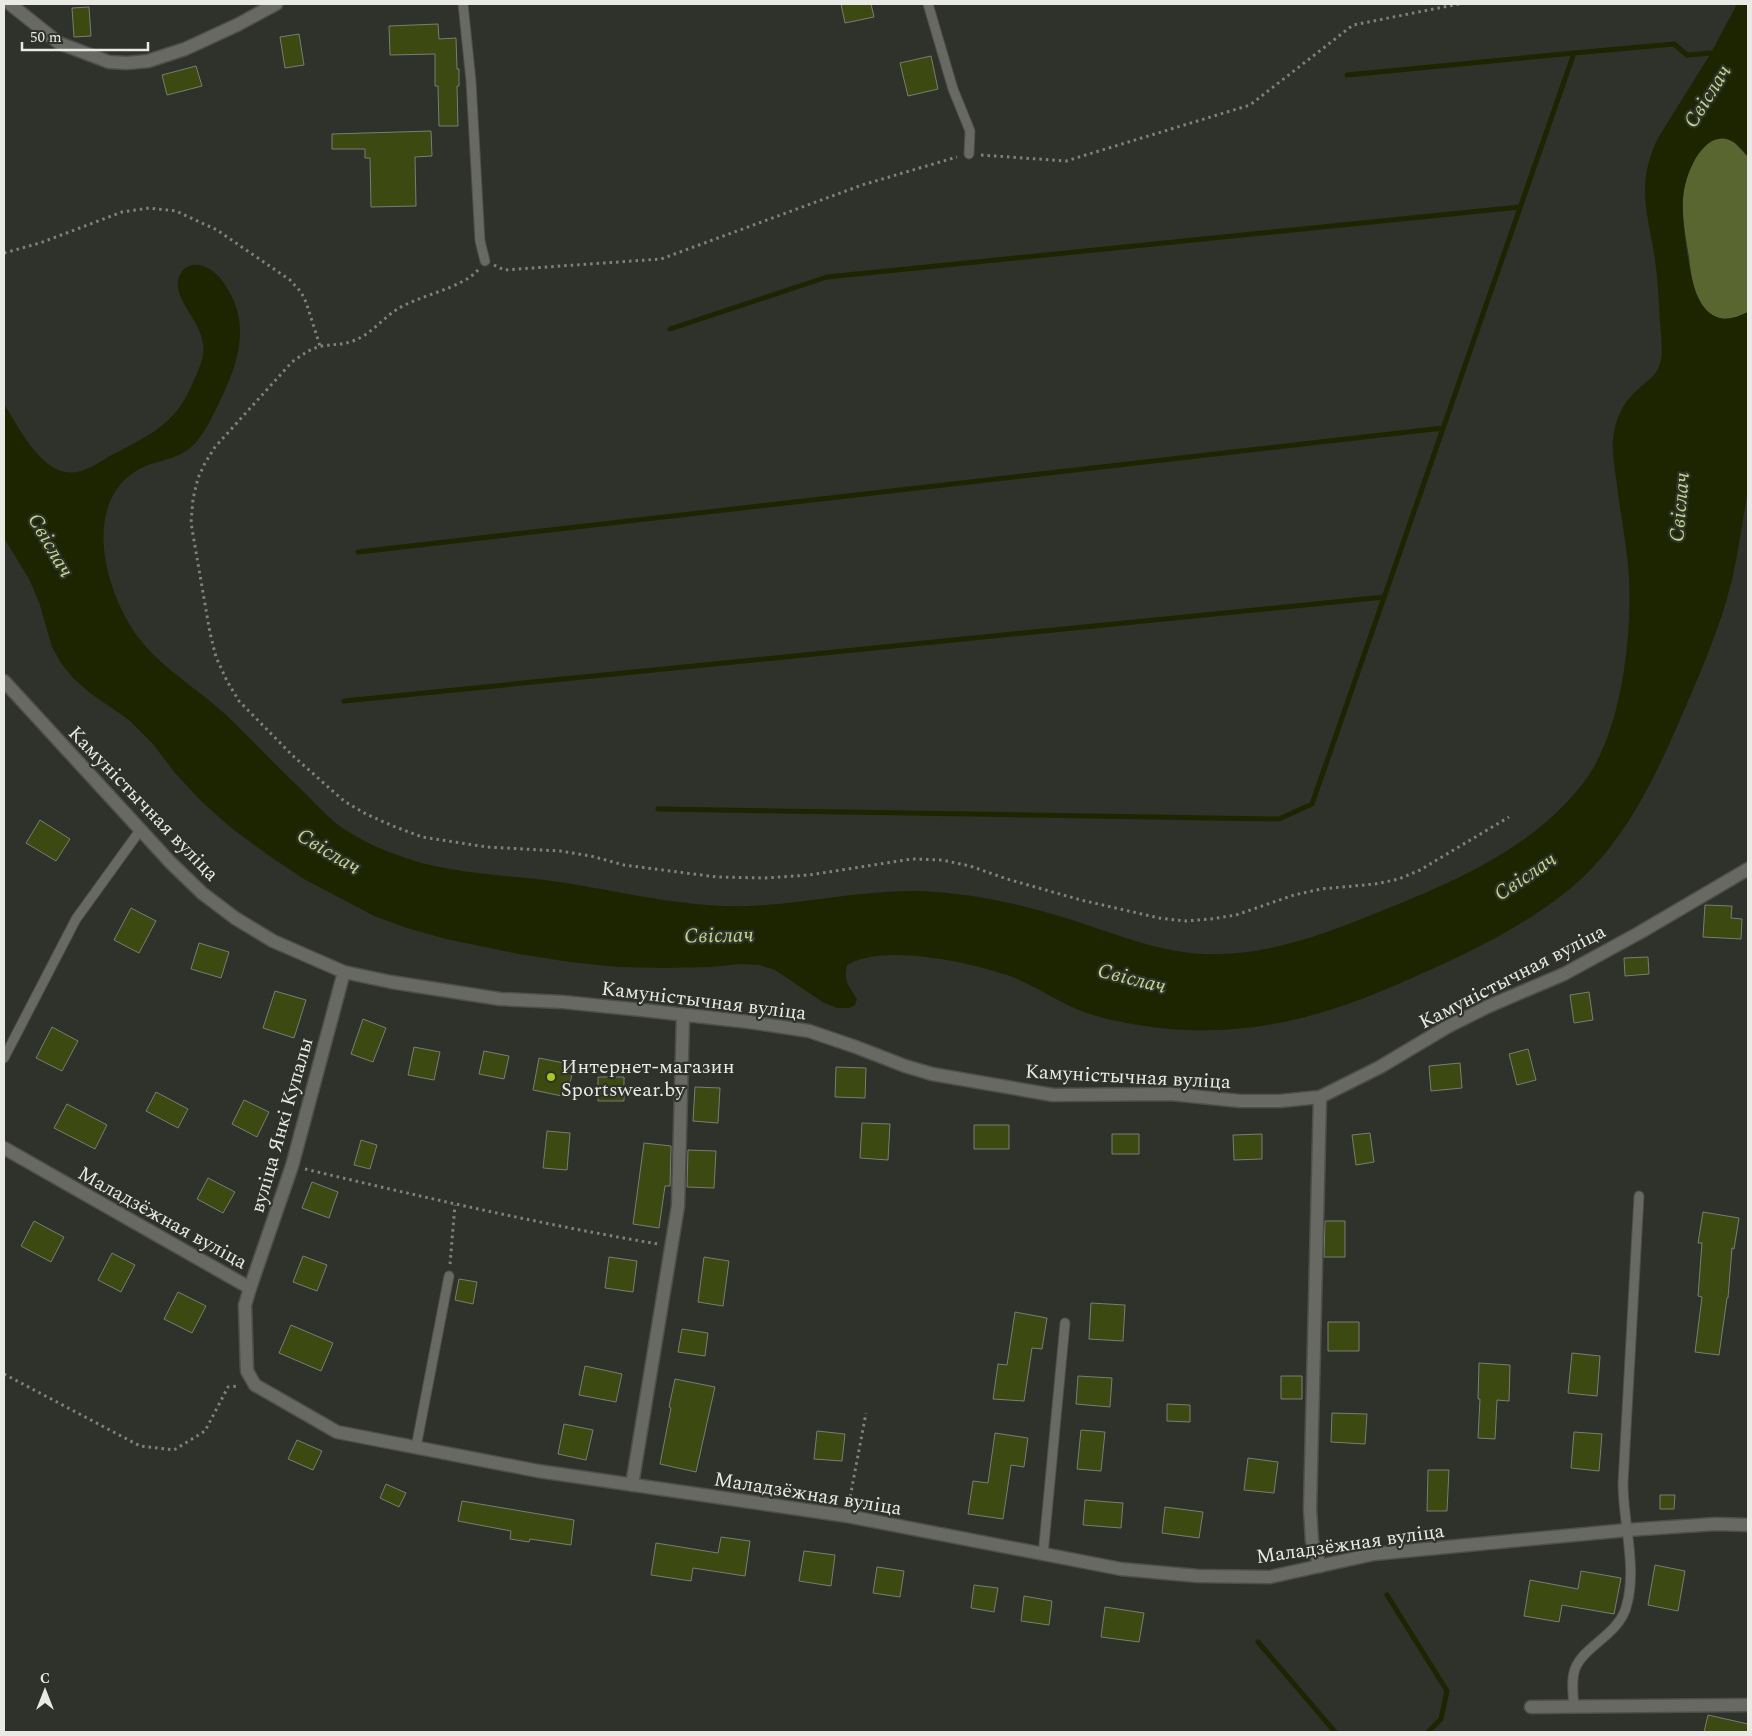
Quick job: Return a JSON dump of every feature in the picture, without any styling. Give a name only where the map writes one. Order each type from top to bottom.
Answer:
[{"type":"street","points":[[10,4],[59,43],[109,62],[127,63],[148,61],[185,49],[276,4]]},
{"type":"street","name":"Камуністычная вуліца","points":[[4,682],[170,862],[202,893],[235,918],[273,941],[344,972],[383,981],[500,999],[563,1002],[748,1022],[809,1031],[932,1074],[1053,1094],[1171,1094],[1240,1101],[1320,1097],[1380,1067],[1447,1027],[1489,1006],[1564,974],[1639,933],[1748,869]]},
{"type":"street","name":"вуліца Янкі Купалы","points":[[250,1288],[292,1166],[344,972]]},
{"type":"street","points":[[632,1485],[678,1206],[683,1016]]},
{"type":"street","points":[[1320,1097],[1310,1509],[1312,1541],[1320,1566]]},
{"type":"street","name":"Маладзёжная вуліца","points":[[4,1148],[250,1288],[245,1305],[247,1371],[255,1385],[336,1432],[538,1471],[846,1516],[1121,1569],[1198,1576],[1270,1577],[1374,1554],[1626,1530],[1716,1524],[1748,1525]]},
{"type":"street","points":[[1531,1707],[1748,1705]]},
{"type":"lane","points":[[463,4],[471,80],[480,241],[485,262]]},
{"type":"lane","points":[[928,4],[953,89],[970,131],[969,154]]},
{"type":"lane","points":[[4,1058],[76,920],[140,829]]},
{"type":"lane","points":[[1574,1707],[1573,1681],[1575,1670],[1580,1660],[1619,1623],[1627,1606],[1631,1581],[1623,1506],[1623,1483],[1639,1196]]},
{"type":"lane","points":[[416,1448],[449,1276]]},
{"type":"lane","points":[[1043,1555],[1065,1323]]},
{"type":"path","points":[[4,253],[40,243],[122,212],[150,208],[176,211],[217,230],[290,280],[301,292],[306,302],[320,346]]},
{"type":"path","points":[[485,262],[475,273],[459,282],[396,310],[368,333],[353,341],[338,345],[320,346],[306,352],[292,362],[230,430],[204,463],[193,499],[191,523],[210,634],[227,681],[238,701],[292,755],[344,801],[366,814],[422,836],[452,842],[488,847],[560,851],[591,856],[624,865],[717,877],[765,878],[809,875],[912,859],[942,860],[970,866],[1007,879],[1081,900],[1151,916],[1186,921],[1236,915],[1294,895],[1321,889],[1375,884],[1400,879],[1420,870],[1509,817]]},
{"type":"path","points":[[292,1166],[455,1205],[593,1233],[672,1246]]},
{"type":"path","points":[[449,1276],[455,1205]]},
{"type":"path","points":[[4,1374],[140,1446],[174,1450],[205,1431],[228,1387],[255,1385]]},
{"type":"path","points":[[846,1516],[866,1413]]},
{"type":"shaded area","points":[[1724,137],[1734,142],[1748,157],[1748,312],[1732,318],[1716,317],[1706,310],[1698,299],[1692,278],[1683,207],[1685,183],[1695,158],[1706,144]]},
{"type":"water","name":"Свіслач","points":[[1737,4],[1748,4],[1748,157],[1736,144],[1725,139],[1714,140],[1696,157],[1685,184],[1683,198],[1686,249],[1695,288],[1700,300],[1704,307],[1715,317],[1723,319],[1748,312],[1747,496],[1732,580],[1715,634],[1701,670],[1658,768],[1634,812],[1606,852],[1571,888],[1509,930],[1464,954],[1396,985],[1327,1011],[1292,1020],[1222,1030],[1149,1027],[1087,1013],[1015,978],[990,970],[949,960],[903,955],[882,955],[847,965],[846,979],[857,999],[855,1005],[849,1008],[837,1008],[824,1003],[775,970],[759,965],[739,964],[712,967],[665,968],[618,967],[570,962],[446,939],[407,928],[374,916],[304,879],[230,827],[201,801],[175,773],[153,744],[129,720],[90,693],[73,678],[61,663],[52,647],[39,602],[29,579],[4,538],[4,404],[22,434],[38,454],[55,469],[65,472],[71,473],[88,469],[156,430],[175,413],[183,402],[193,384],[202,360],[203,348],[200,334],[183,302],[178,287],[178,280],[185,268],[190,265],[201,265],[212,270],[231,294],[240,327],[236,360],[224,393],[198,440],[183,453],[133,473],[117,489],[107,509],[104,532],[105,556],[110,580],[119,604],[130,624],[151,652],[225,714],[328,816],[350,833],[370,844],[411,860],[448,869],[545,880],[696,904],[722,906],[769,905],[897,891],[938,892],[1015,904],[1137,941],[1177,951],[1228,954],[1253,951],[1303,940],[1432,890],[1488,862],[1540,827],[1563,806],[1584,782],[1598,760],[1609,734],[1624,674],[1629,611],[1627,556],[1613,455],[1614,432],[1619,415],[1625,405],[1632,395],[1656,372],[1662,354],[1657,276],[1645,199],[1647,171],[1658,138],[1711,53]]},
{"type":"building","points":[[841,4],[871,4],[874,17],[845,23]]},
{"type":"building","points":[[89,7],[91,36],[74,37],[72,8]]},
{"type":"building","points":[[438,24],[439,39],[456,38],[457,69],[459,69],[459,86],[457,86],[458,126],[439,126],[438,86],[435,86],[435,54],[390,55],[389,26]]},
{"type":"building","points":[[299,34],[304,65],[285,68],[280,37]]},
{"type":"building","points":[[931,56],[938,89],[908,96],[900,63]]},
{"type":"building","points":[[196,66],[202,86],[167,95],[162,75]]},
{"type":"building","points":[[431,131],[432,156],[415,157],[416,206],[371,207],[370,158],[365,158],[365,149],[332,149],[332,134]]},
{"type":"building","points":[[40,820],[70,839],[56,861],[26,843]]},
{"type":"building","points":[[1705,905],[1732,906],[1731,918],[1742,919],[1741,939],[1703,937]]},
{"type":"building","points":[[131,908],[156,921],[139,953],[114,940]]},
{"type":"building","points":[[199,943],[229,952],[221,978],[191,969]]},
{"type":"building","points":[[1648,957],[1649,974],[1625,976],[1624,958]]},
{"type":"building","points":[[275,991],[306,1000],[294,1038],[263,1028]]},
{"type":"building","points":[[1589,992],[1593,1020],[1574,1023],[1570,995]]},
{"type":"building","points":[[363,1019],[386,1028],[373,1062],[351,1054]]},
{"type":"building","points":[[52,1027],[78,1041],[62,1071],[36,1058]]},
{"type":"building","points":[[414,1047],[440,1052],[434,1080],[408,1075]]},
{"type":"building","points":[[1528,1049],[1536,1080],[1517,1085],[1509,1054]]},
{"type":"building","points":[[484,1051],[509,1056],[504,1079],[479,1074]]},
{"type":"building","points":[[539,1058],[574,1065],[567,1097],[533,1090]]},
{"type":"building","points":[[1460,1063],[1462,1088],[1431,1091],[1429,1066]]},
{"type":"building","points":[[836,1067],[866,1068],[865,1098],[835,1097]]},
{"type":"building","points":[[598,1077],[624,1077],[624,1101],[598,1101]]},
{"type":"building","points":[[695,1087],[720,1088],[718,1123],[693,1121]]},
{"type":"building","points":[[156,1092],[188,1109],[178,1128],[146,1111]]},
{"type":"building","points":[[244,1100],[269,1112],[257,1137],[232,1124]]},
{"type":"building","points":[[67,1104],[107,1125],[95,1149],[54,1128]]},
{"type":"building","points":[[862,1123],[890,1124],[888,1160],[860,1158]]},
{"type":"building","points":[[974,1125],[1009,1125],[1009,1149],[974,1149]]},
{"type":"building","points":[[547,1131],[570,1133],[567,1170],[543,1168]]},
{"type":"building","points":[[1370,1133],[1374,1162],[1356,1165],[1352,1135]]},
{"type":"building","points":[[1112,1134],[1139,1134],[1139,1154],[1112,1154]]},
{"type":"building","points":[[1262,1134],[1262,1159],[1234,1160],[1233,1135]]},
{"type":"building","points":[[361,1140],[377,1145],[370,1169],[354,1165]]},
{"type":"building","points":[[644,1143],[671,1146],[670,1186],[665,1186],[659,1228],[633,1224]]},
{"type":"building","points":[[688,1150],[716,1151],[714,1188],[687,1187]]},
{"type":"building","points":[[208,1178],[235,1192],[223,1213],[197,1199]]},
{"type":"building","points":[[312,1182],[338,1192],[329,1218],[302,1208]]},
{"type":"building","points":[[1703,1212],[1739,1218],[1734,1249],[1732,1248],[1728,1298],[1719,1355],[1695,1352],[1702,1297],[1698,1296],[1702,1243],[1698,1243]]},
{"type":"building","points":[[34,1221],[64,1237],[51,1262],[21,1246]]},
{"type":"building","points":[[1325,1221],[1345,1221],[1345,1257],[1324,1257]]},
{"type":"building","points":[[112,1253],[135,1265],[121,1292],[98,1280]]},
{"type":"building","points":[[303,1256],[327,1265],[317,1291],[293,1282]]},
{"type":"building","points":[[609,1257],[637,1261],[633,1292],[605,1288]]},
{"type":"building","points":[[704,1257],[729,1261],[723,1306],[698,1302]]},
{"type":"building","points":[[459,1279],[477,1282],[473,1304],[455,1300]]},
{"type":"building","points":[[178,1292],[206,1306],[192,1333],[164,1319]]},
{"type":"building","points":[[1091,1303],[1125,1305],[1123,1341],[1089,1339]]},
{"type":"building","points":[[1015,1312],[1047,1318],[1042,1349],[1032,1348],[1024,1401],[993,1399],[998,1364],[1007,1365]]},
{"type":"building","points":[[1328,1322],[1359,1322],[1359,1351],[1328,1351]]},
{"type":"building","points":[[291,1325],[333,1343],[321,1371],[279,1353]]},
{"type":"building","points":[[682,1329],[708,1333],[705,1356],[678,1352]]},
{"type":"building","points":[[1572,1353],[1600,1356],[1597,1396],[1568,1393]]},
{"type":"building","points":[[1479,1363],[1510,1365],[1509,1401],[1497,1400],[1495,1439],[1478,1438]]},
{"type":"building","points":[[585,1366],[622,1374],[616,1402],[579,1395]]},
{"type":"building","points":[[1078,1376],[1112,1378],[1110,1407],[1076,1404]]},
{"type":"building","points":[[1281,1376],[1302,1376],[1302,1399],[1281,1399]]},
{"type":"building","points":[[675,1379],[715,1387],[696,1472],[660,1464]]},
{"type":"building","points":[[1167,1404],[1190,1405],[1190,1422],[1167,1421]]},
{"type":"building","points":[[1332,1413],[1367,1414],[1365,1444],[1331,1442]]},
{"type":"building","points":[[564,1424],[593,1430],[586,1460],[558,1454]]},
{"type":"building","points":[[1081,1430],[1105,1432],[1101,1471],[1077,1469]]},
{"type":"building","points":[[817,1431],[845,1434],[842,1461],[814,1459]]},
{"type":"building","points":[[1574,1432],[1602,1434],[1599,1471],[1571,1468]]},
{"type":"building","points":[[995,1433],[1028,1438],[1024,1467],[1011,1465],[1003,1519],[968,1514],[973,1481],[988,1483]]},
{"type":"building","points":[[297,1440],[322,1451],[313,1470],[288,1459]]},
{"type":"building","points":[[1248,1458],[1278,1462],[1274,1493],[1244,1490]]},
{"type":"building","points":[[1428,1470],[1449,1470],[1447,1511],[1427,1511]]},
{"type":"building","points":[[386,1484],[406,1493],[399,1507],[380,1498]]},
{"type":"building","points":[[1660,1495],[1675,1495],[1674,1509],[1660,1509]]},
{"type":"building","points":[[1085,1500],[1123,1503],[1121,1528],[1083,1525]]},
{"type":"building","points":[[462,1501],[574,1520],[571,1545],[530,1539],[529,1542],[510,1539],[511,1531],[458,1521]]},
{"type":"building","points":[[1165,1507],[1203,1512],[1199,1538],[1162,1533]]},
{"type":"building","points":[[721,1537],[750,1541],[745,1576],[693,1568],[691,1581],[651,1575],[656,1543],[718,1553]]},
{"type":"building","points":[[804,1551],[835,1555],[831,1586],[799,1581]]},
{"type":"building","points":[[1655,1565],[1685,1571],[1678,1611],[1648,1605]]},
{"type":"building","points":[[877,1567],[904,1571],[900,1597],[873,1593]]},
{"type":"building","points":[[1581,1571],[1621,1578],[1614,1614],[1562,1605],[1559,1622],[1524,1616],[1530,1580],[1578,1589]]},
{"type":"building","points":[[974,1585],[998,1588],[994,1612],[971,1608]]},
{"type":"building","points":[[1024,1596],[1052,1601],[1049,1625],[1021,1621]]},
{"type":"building","points":[[1105,1607],[1144,1613],[1139,1642],[1101,1637]]},
{"type":"building","points":[[1708,1715],[1748,1724],[1748,1732],[1704,1732]]},
{"type":"waterway","name":"Свіслач","points":[[658,809],[1279,819],[1312,804],[1574,53],[1674,44],[1687,55],[1711,53]]},
{"type":"waterway","points":[[1347,75],[1574,53]]},
{"type":"waterway","points":[[670,329],[827,277],[1520,207]]},
{"type":"waterway","points":[[358,552],[1443,428]]},
{"type":"waterway","points":[[344,701],[1384,597]]},
{"type":"waterway","points":[[1387,1595],[1447,1691],[1441,1719],[1428,1732]]},
{"type":"waterway","points":[[1258,1642],[1335,1732]]},
{"type":"place","name":"Интернет-магазин Sportswear.by","points":[[551,1077]]}]
